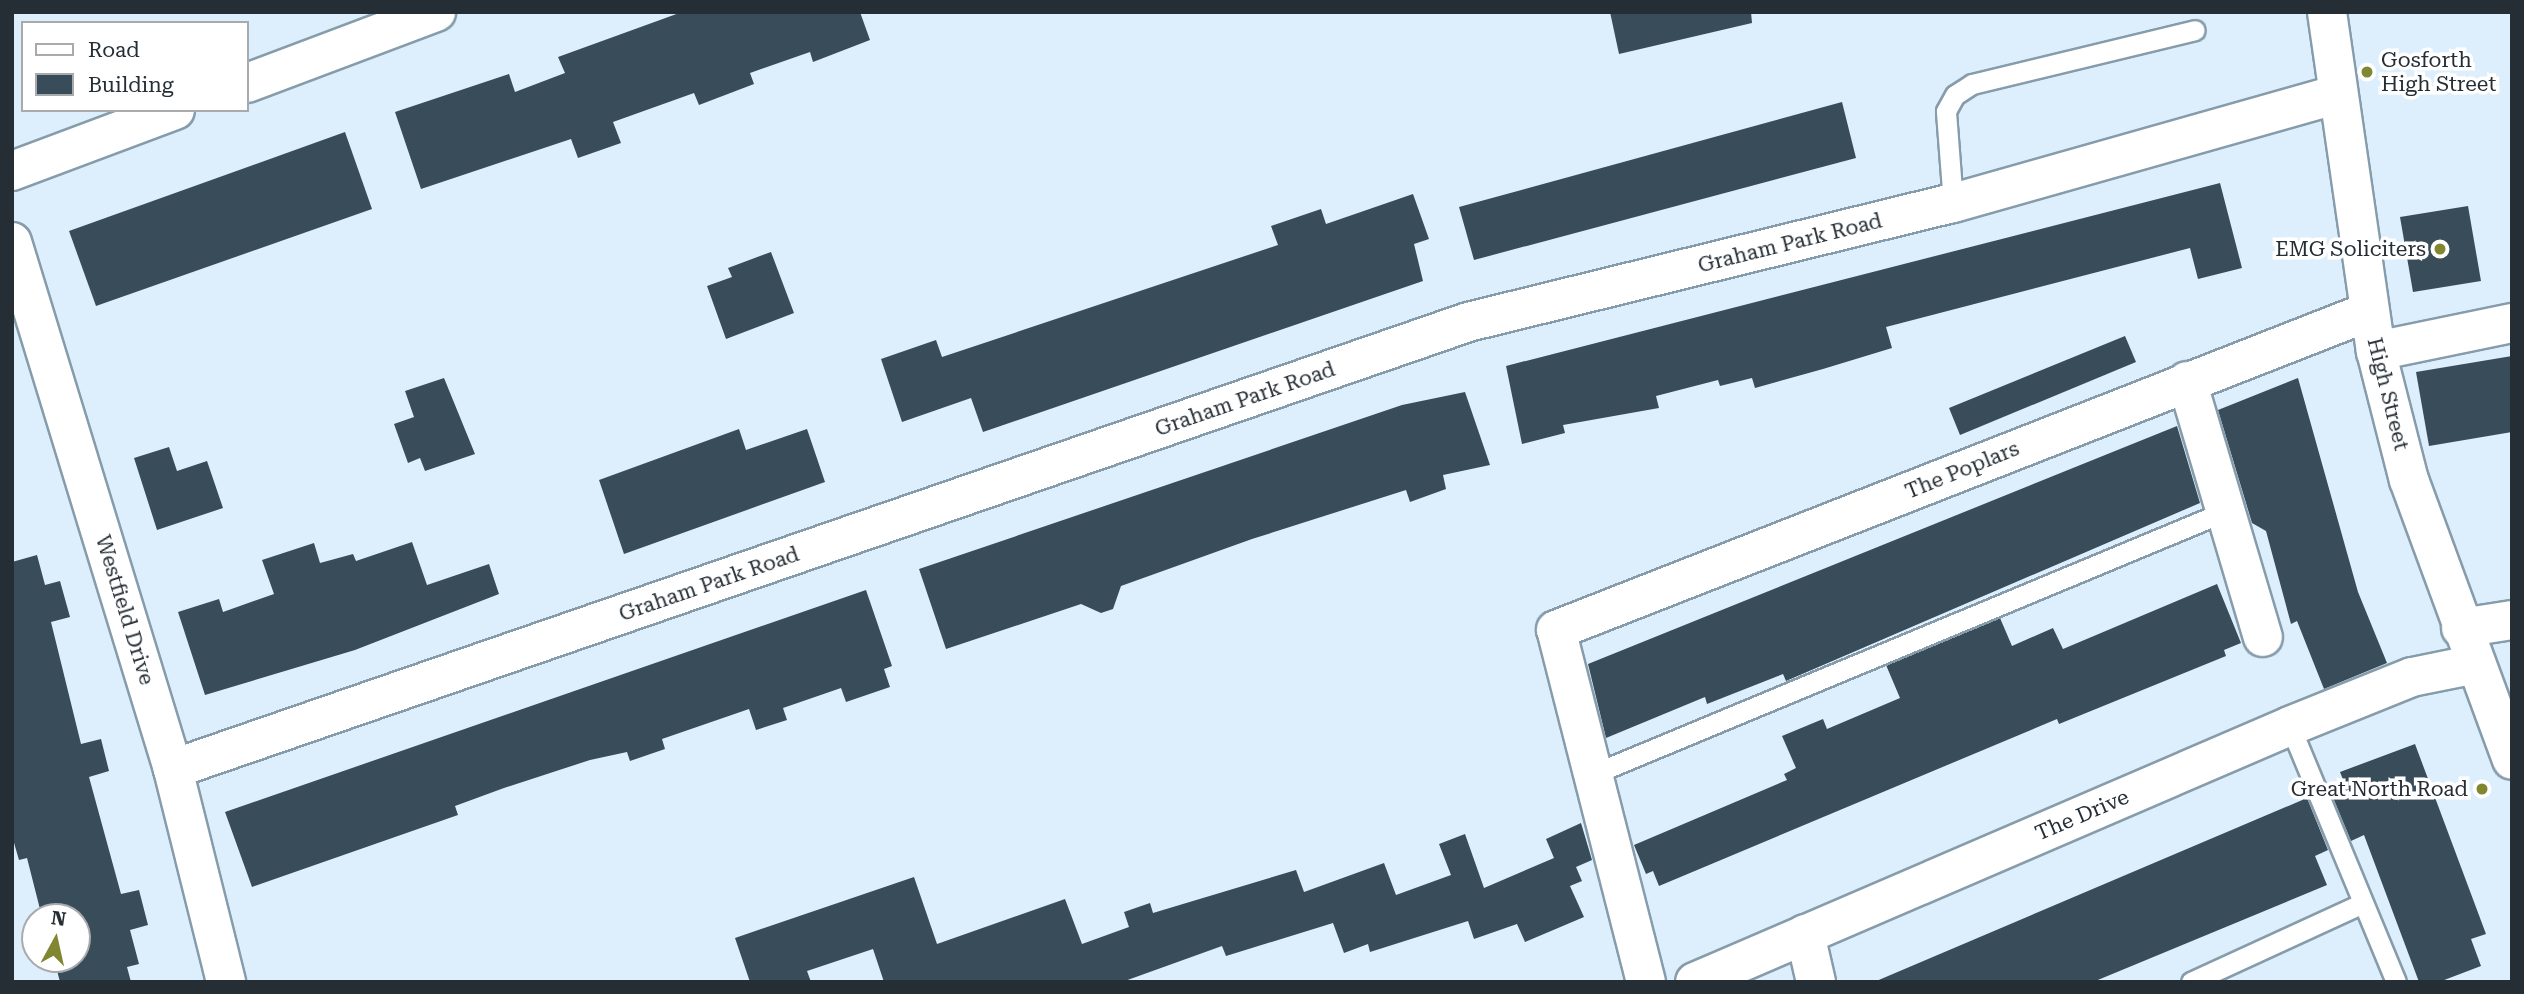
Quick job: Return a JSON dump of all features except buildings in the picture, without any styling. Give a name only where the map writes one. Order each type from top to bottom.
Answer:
[{"type":"street","points":[[248,83],[436,12]]},
{"type":"street","name":"High Street","points":[[2328,12],[2337,94],[2376,351],[2409,480],[2461,628],[2512,760]]},
{"type":"street","name":"Graham Park Road","points":[[173,769],[1468,322],[1953,203],[2337,94]]},
{"type":"street","points":[[12,171],[170,112]]},
{"type":"street","name":"Westfield Drive","points":[[12,242],[173,769],[226,982]]},
{"type":"street","name":"The Poplars","points":[[1591,775],[1556,630],[2368,312]]},
{"type":"street","points":[[2376,351],[2512,323]]},
{"type":"street","points":[[2187,381],[2263,637]]},
{"type":"street","points":[[2461,628],[2512,620]]},
{"type":"street","name":"The Drive","points":[[1695,982],[2290,726],[2412,677],[2476,664]]},
{"type":"street","points":[[1591,775],[1646,982]]},
{"type":"street","points":[[1805,934],[1816,982]]},
{"type":"lane","points":[[1953,203],[1946,111],[1955,94],[1972,85],[2195,30]]},
{"type":"lane","points":[[1591,775],[2226,511]]},
{"type":"lane","points":[[2290,726],[2396,982]]},
{"type":"lane","points":[[2191,982],[2363,903]]},
{"type":"place","name":"Gosforth High Street","points":[[2367,72]]},
{"type":"place","name":"EMG Soliciters","points":[[2440,249]]},
{"type":"place","name":"Great North Road","points":[[2482,789]]}]
